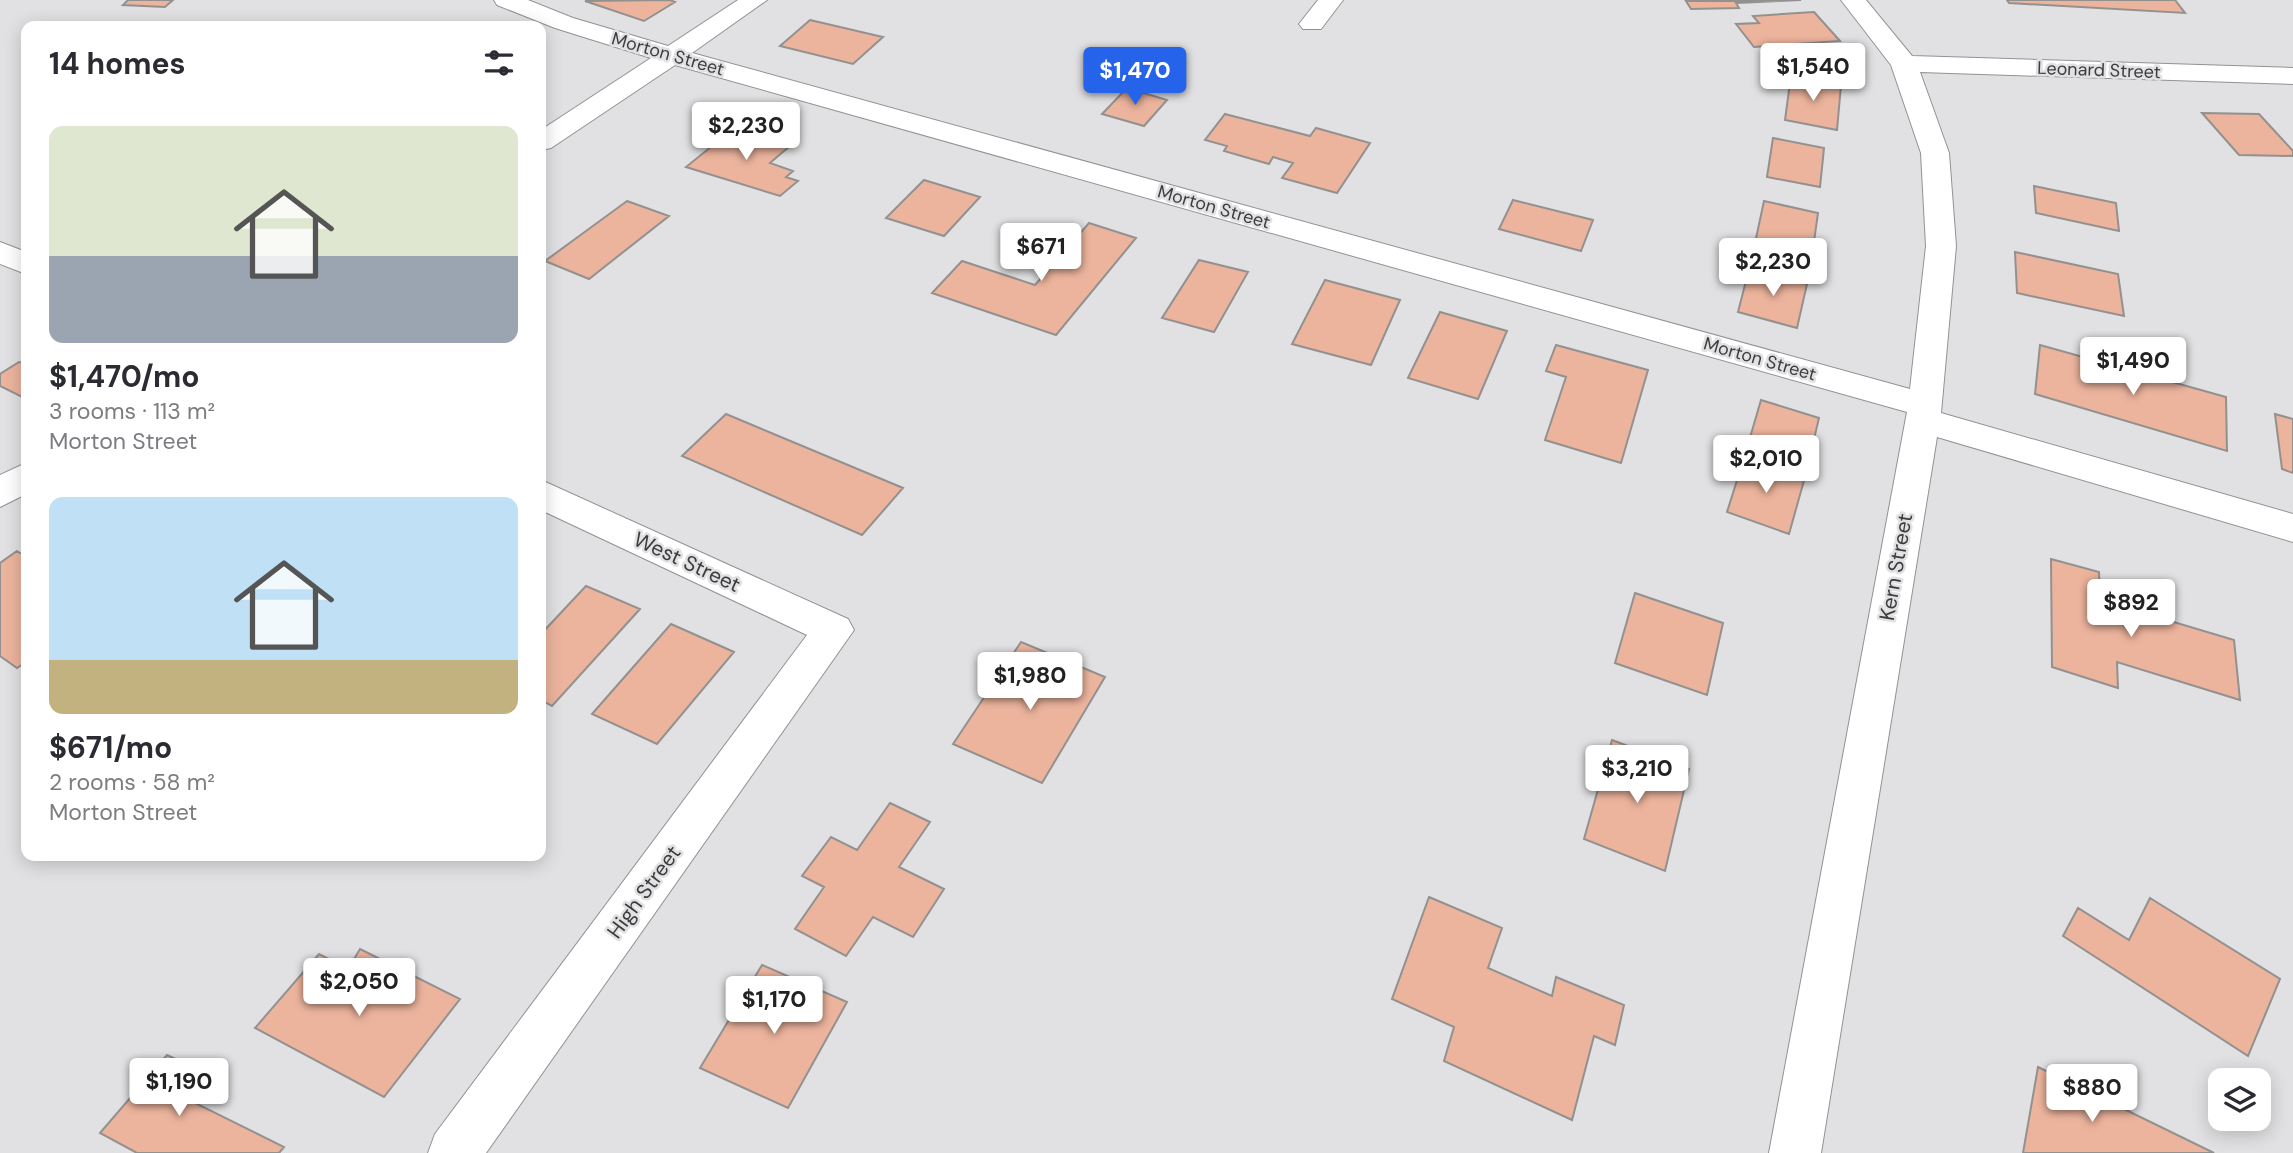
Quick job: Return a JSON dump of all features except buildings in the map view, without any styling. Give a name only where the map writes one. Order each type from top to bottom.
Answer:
[{"type":"street","name":"Morton Street","points":[[506,0],[564,23],[672,56],[1923,412],[2293,528]]},
{"type":"street","points":[[546,139],[755,0]]},
{"type":"street","points":[[1312,24],[1331,0]]},
{"type":"street","name":"Kern Street","points":[[1795,1153],[1923,412],[1941,246],[1935,153],[1904,64],[1853,0]]},
{"type":"street","name":"Leonard Street","points":[[1904,64],[2293,76]]},
{"type":"street","points":[[0,253],[21,262]]},
{"type":"street","points":[[0,493],[21,479]]},
{"type":"street","name":"West Street","points":[[546,496],[834,630]]},
{"type":"street","name":"High Street","points":[[454,1153],[834,630]]}]
